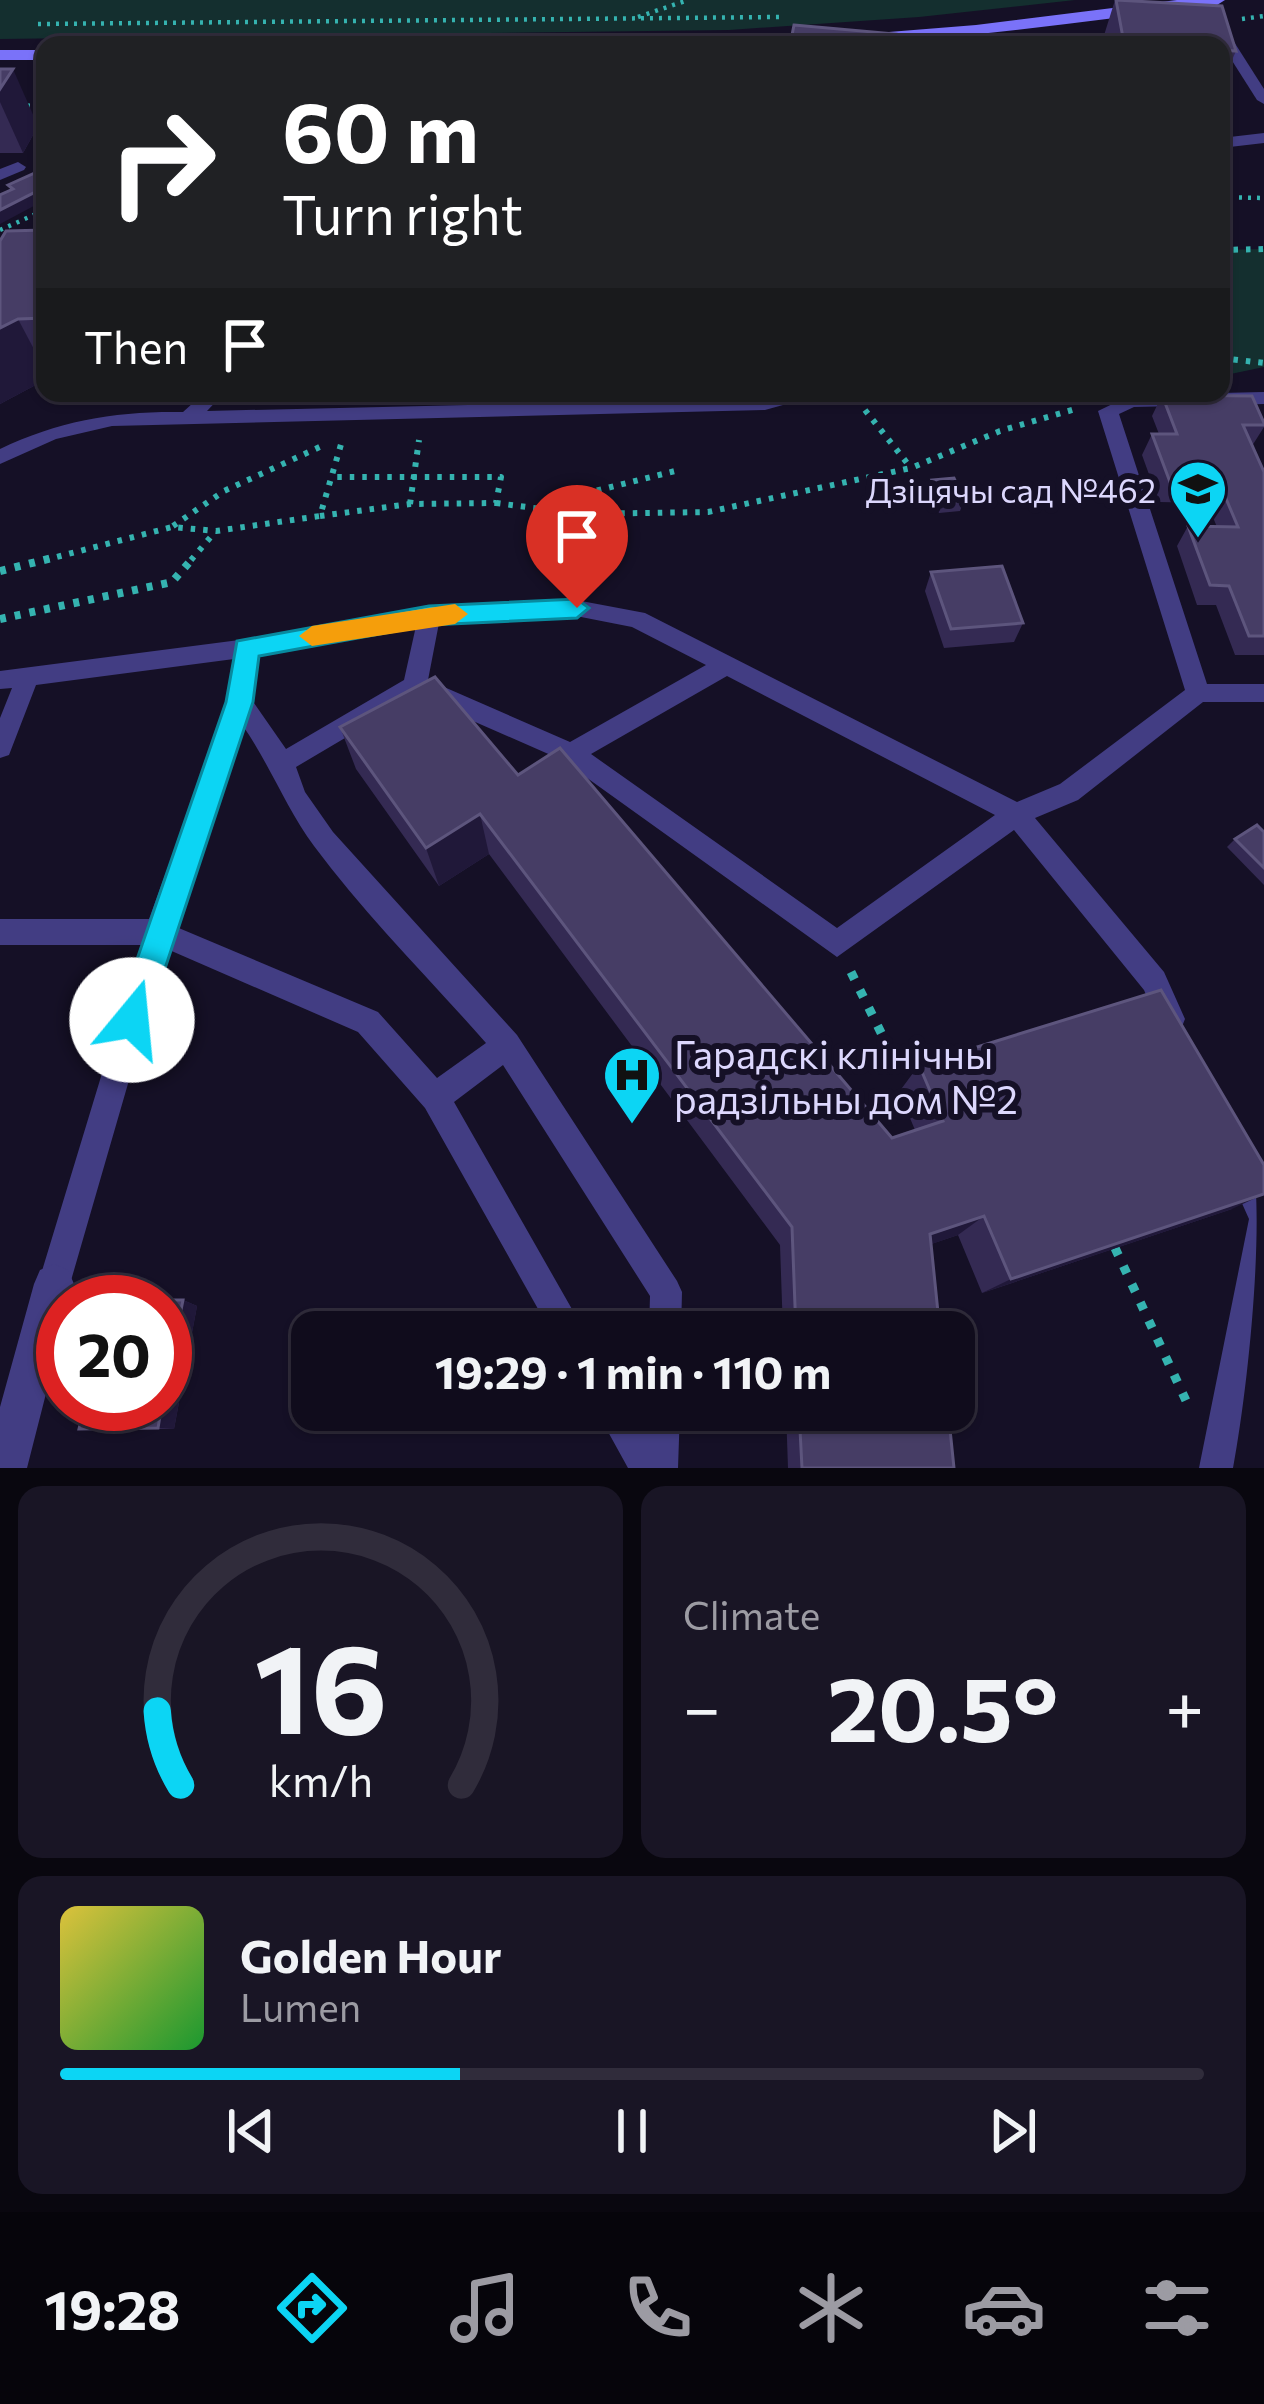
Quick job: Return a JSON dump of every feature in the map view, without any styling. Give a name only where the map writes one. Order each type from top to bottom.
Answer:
[{"type":"street","points":[[934,36],[1217,0]]},
{"type":"street","points":[[0,55],[36,55]]},
{"type":"street","points":[[5,1468],[36,1354]]},
{"type":"lane","points":[[1205,2],[1225,36]]},
{"type":"lane","points":[[1230,44],[1264,100]]},
{"type":"lane","points":[[1230,142],[1264,138]]},
{"type":"lane","points":[[0,175],[18,167]]},
{"type":"lane","points":[[1230,398],[1264,398]]},
{"type":"lane","points":[[188,418],[205,402]]},
{"type":"lane","points":[[0,458],[54,430],[88,420],[422,415],[772,402]]},
{"type":"lane","points":[[1120,402],[1108,411],[1198,693]]},
{"type":"lane","points":[[0,680],[27,679],[80,666],[247,648],[429,615],[577,608],[637,619],[1016,814],[1154,981],[1184,1046]]},
{"type":"lane","points":[[282,763],[415,685],[429,615]]},
{"type":"lane","points":[[58,1275],[158,932],[240,702],[247,648]]},
{"type":"lane","points":[[572,753],[723,667]]},
{"type":"lane","points":[[0,748],[27,679]]},
{"type":"lane","points":[[415,685],[572,753],[837,944],[1016,814],[1069,792],[1198,693],[1264,693]]},
{"type":"lane","points":[[240,702],[282,763],[295,797],[324,840],[507,1045],[666,1292],[666,1311]]},
{"type":"lane","points":[[0,932],[158,932],[368,1022],[435,1098],[557,1311]]},
{"type":"lane","points":[[435,1098],[507,1045]]},
{"type":"lane","points":[[1209,1466],[1264,1218],[1234,1152]]},
{"type":"lane","points":[[626,1431],[646,1468]]},
{"type":"lane","points":[[661,1468],[662,1431]]},
{"type":"path","points":[[627,21],[688,0]]},
{"type":"path","points":[[22,24],[795,17]]},
{"type":"path","points":[[0,99],[36,106]]},
{"type":"path","points":[[1230,197],[1264,198]]},
{"type":"path","points":[[0,230],[36,214]]},
{"type":"path","points":[[1230,250],[1264,249]]},
{"type":"path","points":[[1230,359],[1264,363]]},
{"type":"path","points":[[0,571],[172,527],[216,531],[410,504],[496,503],[580,514],[708,512],[911,468],[1000,431],[1106,402]]},
{"type":"path","points":[[865,410],[911,468]]},
{"type":"path","points":[[410,504],[422,415]]},
{"type":"path","points":[[172,527],[224,491],[344,436],[320,516]]},
{"type":"path","points":[[580,514],[579,495],[675,471]]},
{"type":"path","points":[[333,477],[501,477],[496,503]]},
{"type":"path","points":[[0,619],[172,582],[216,531]]},
{"type":"path","points":[[837,944],[899,1069]]},
{"type":"path","points":[[1115,1248],[1209,1466]]},
{"type":"green space","points":[[0,0],[1075,0],[729,30],[0,39]]},
{"type":"green space","points":[[1264,249],[1264,367],[1230,374],[1230,250]]},
{"type":"building","points":[[1116,0],[1222,6],[1236,51],[1230,51],[1230,36],[1123,36]]},
{"type":"building","points":[[794,25],[896,34],[896,36],[792,36]]},
{"type":"building","points":[[0,69],[13,69],[0,89]]},
{"type":"building","points":[[36,172],[36,192],[0,210],[0,195],[13,189],[8,185]]},
{"type":"building","points":[[36,230],[36,318],[18,319],[0,328],[0,241],[6,231]]},
{"type":"building","points":[[1230,396],[1252,396],[1264,423],[1243,425],[1264,472],[1264,636],[1249,636],[1229,586],[1210,585],[1188,526],[1238,527],[1219,482],[1170,482],[1152,434],[1177,434],[1165,402],[1230,402]]},
{"type":"building","points":[[954,478],[964,501],[942,503],[932,480]]},
{"type":"building","points":[[1002,566],[1023,623],[951,629],[931,572]]},
{"type":"building","points":[[435,677],[518,775],[560,748],[892,1138],[943,1121],[919,1065],[1161,990],[1264,1165],[1264,1194],[1011,1279],[984,1216],[930,1234],[938,1311],[795,1311],[792,1227],[480,814],[426,848],[340,727]]},
{"type":"building","points":[[1257,825],[1264,832],[1264,868],[1235,839]]},
{"type":"building","points":[[800,1431],[950,1431],[954,1468],[802,1468]]},
{"type":"slow traffic","points":[[312,636],[455,614]]},
{"type":"place","name":"Дзіцячы сад №462","points":[[1198,540]]},
{"type":"place","name":"Гарадскі клінічны радзільны дом №2","points":[[632,1126]]},
{"type":"route","points":[[132,1020],[158,932],[240,702],[247,648],[429,615],[577,608]]}]
